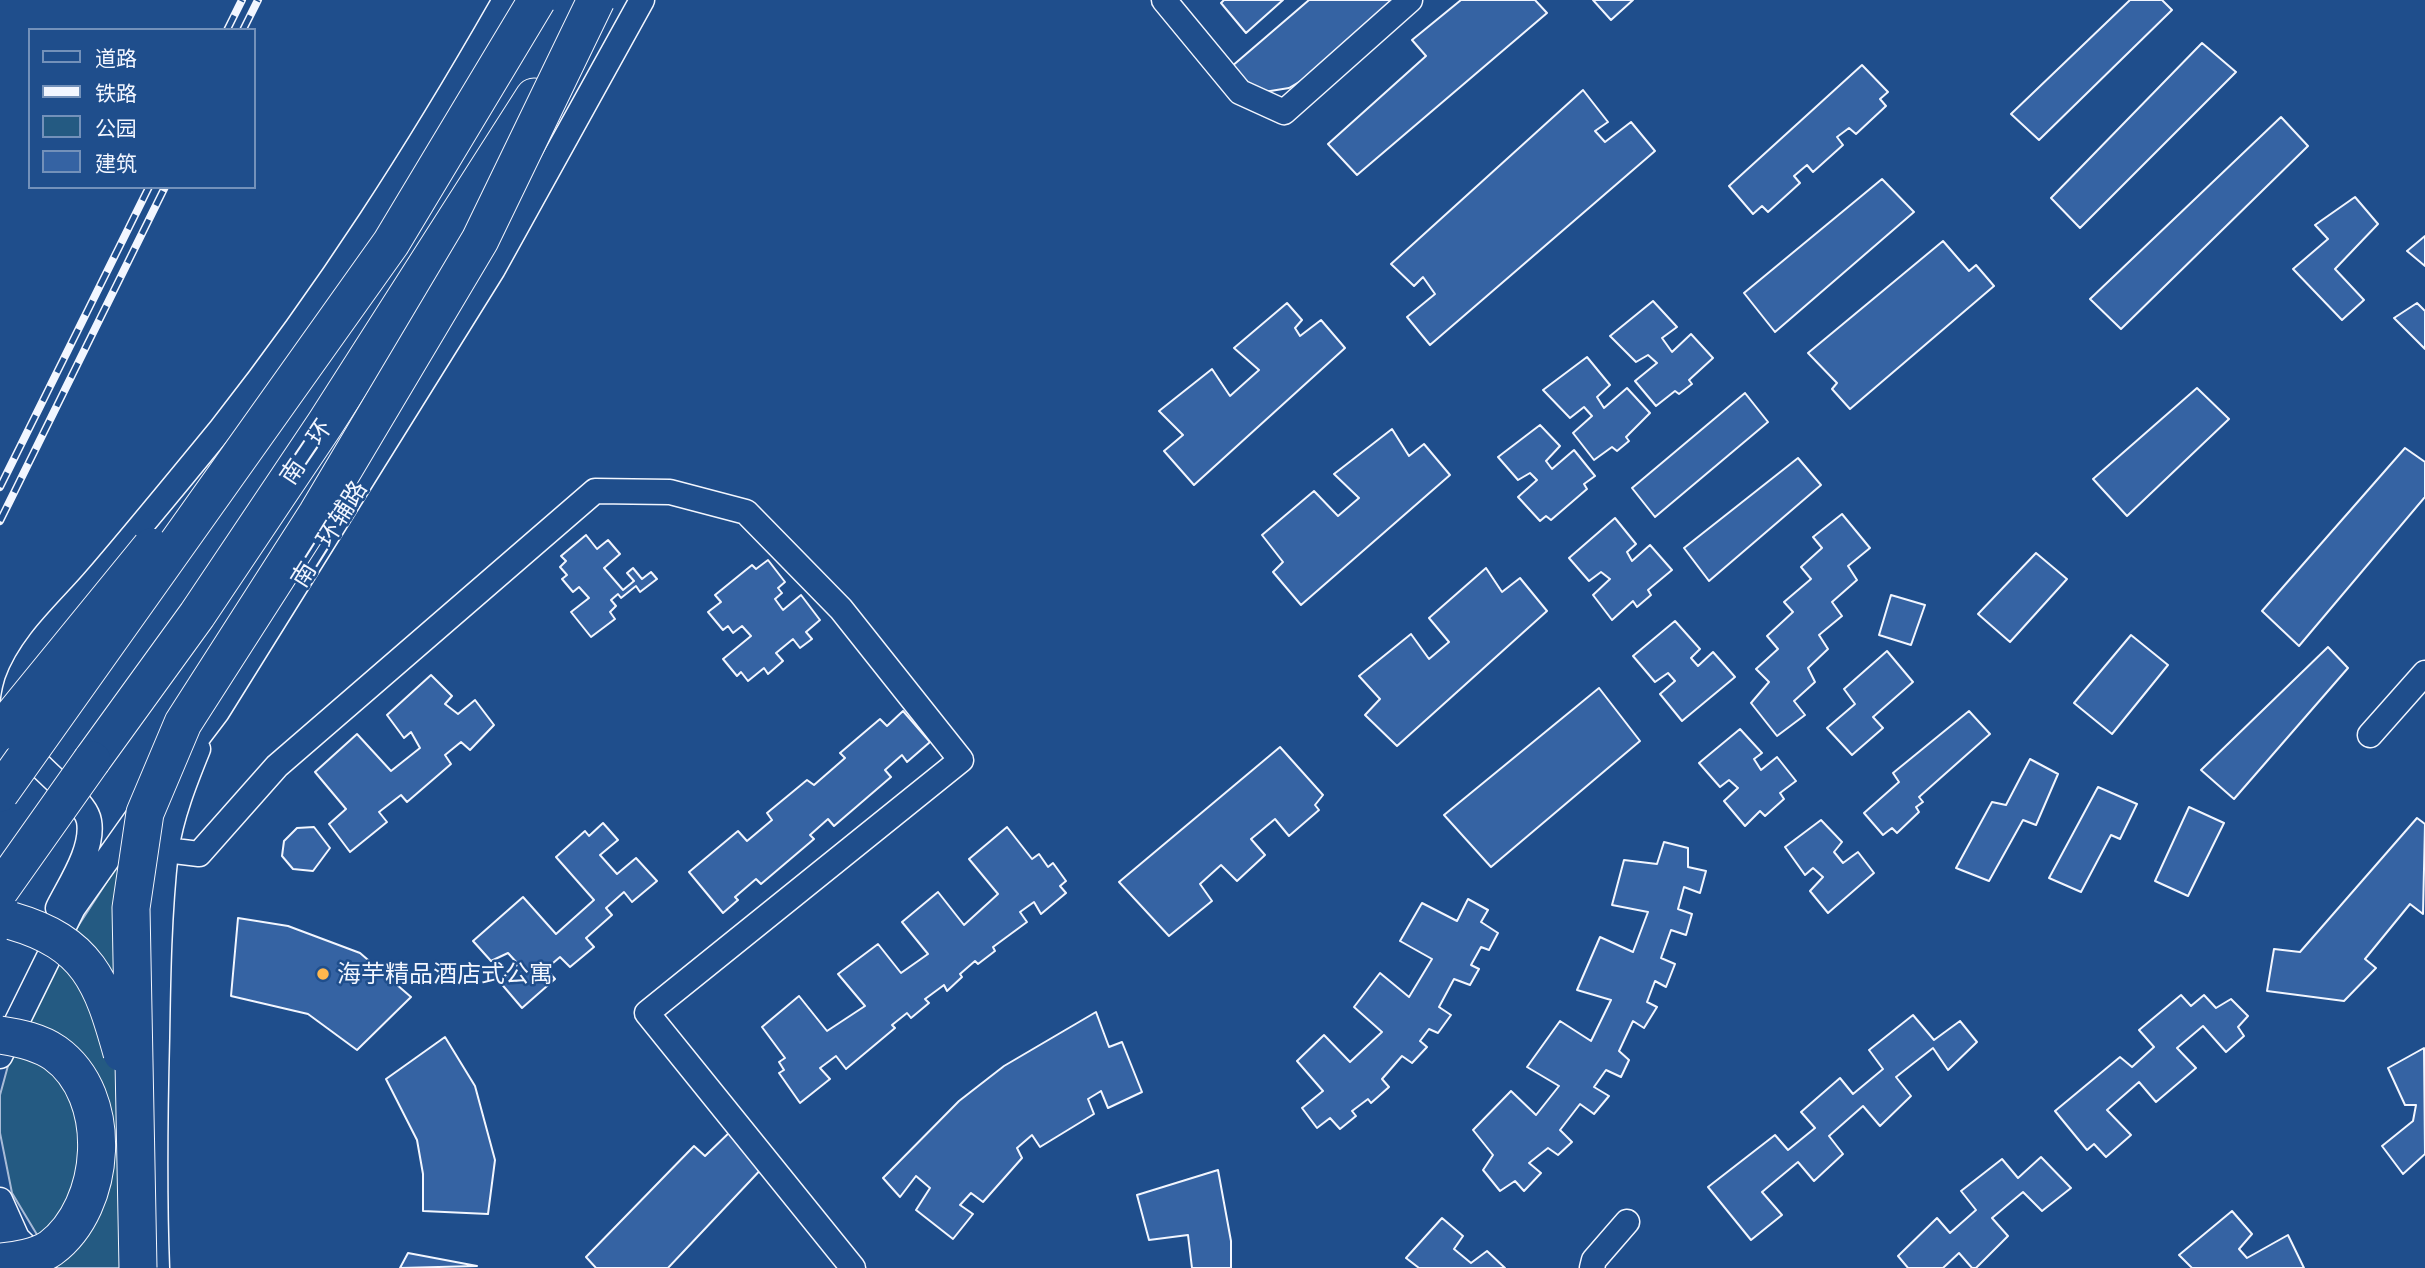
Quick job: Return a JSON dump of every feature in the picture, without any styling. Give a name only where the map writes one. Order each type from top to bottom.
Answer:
[{"type":"highway","name":"南二环","points":[[0,793],[391,243],[537,0]]},
{"type":"highway","name":"南二环","points":[[0,890],[197,615],[310,446],[519,123],[594,0]]},
{"type":"highway","points":[[138,1268],[131,908],[145,813],[161,769],[183,723],[317,514],[480,240],[594,0]]},
{"type":"highway","points":[[0,732],[103,603],[293,382]]},
{"type":"highway","points":[[0,921],[12,922],[52,935],[70,947],[87,965],[113,1020],[134,1108]]},
{"type":"highway","points":[[0,1035],[22,1038],[56,1054],[77,1076],[97,1135],[96,1168],[86,1198],[70,1228],[50,1249],[25,1258],[6,1243]]},
{"type":"street","points":[[0,1026],[81,860],[89,820],[82,806],[19,744],[13,704],[17,683],[30,656],[144,524],[274,361],[375,219],[505,0]]},
{"type":"street","name":"南二环辅路","points":[[0,1056],[73,908],[127,830],[217,712],[494,269],[642,0]]},
{"type":"street","points":[[1164,0],[1240,92],[1284,113],[1410,0]]},
{"type":"street","points":[[166,850],[199,853],[277,766],[595,491],[670,492],[746,512],[841,609],[961,760],[647,1013],[853,1268]]},
{"type":"street","points":[[2370,735],[2425,673]]},
{"type":"street","points":[[157,1268],[153,1174],[166,850],[189,772],[217,712]]},
{"type":"street","points":[[0,1200],[6,1243],[36,1253],[47,1268]]},
{"type":"street","points":[[1592,1268],[1594,1260],[1627,1222]]},
{"type":"green space","points":[[119,863],[123,1268],[57,1268],[12,1193],[0,1133],[0,1095],[12,1051],[58,957]]},
{"type":"building","points":[[1224,0],[1283,0],[1246,33],[1221,3]]},
{"type":"building","points":[[1309,0],[1401,0],[1326,66],[1289,88],[1258,93],[1231,67]]},
{"type":"building","points":[[1461,0],[1535,0],[1547,13],[1357,175],[1328,144],[1426,56],[1412,40]]},
{"type":"building","points":[[1593,0],[1633,0],[1611,20]]},
{"type":"building","points":[[2130,0],[2162,0],[2172,10],[2039,140],[2011,114]]},
{"type":"building","points":[[2202,43],[2236,72],[2080,228],[2051,198]]},
{"type":"building","points":[[1862,65],[1888,92],[1880,99],[1886,106],[1856,134],[1849,128],[1837,137],[1843,145],[1813,172],[1807,165],[1794,176],[1800,183],[1768,212],[1762,206],[1753,214],[1729,186]]},
{"type":"building","points":[[1583,90],[1608,122],[1595,131],[1605,142],[1631,122],[1655,151],[1430,345],[1407,317],[1435,294],[1423,277],[1414,286],[1391,264]]},
{"type":"building","points":[[2281,117],[2308,146],[2121,329],[2090,299]]},
{"type":"building","points":[[1882,179],[1914,212],[1775,332],[1744,293]]},
{"type":"building","points":[[2355,197],[2378,224],[2335,269],[2364,300],[2342,320],[2293,269],[2328,239],[2315,225]]},
{"type":"building","points":[[2425,236],[2425,266],[2407,251]]},
{"type":"building","points":[[1943,241],[1969,271],[1976,265],[1994,286],[1850,409],[1832,389],[1837,383],[1808,353]]},
{"type":"building","points":[[1653,301],[1677,327],[1662,338],[1672,352],[1691,334],[1713,358],[1689,380],[1692,384],[1679,394],[1675,391],[1656,406],[1635,381],[1657,363],[1648,355],[1636,362],[1610,336]]},
{"type":"building","points":[[1287,303],[1302,320],[1295,328],[1300,336],[1321,320],[1345,348],[1194,485],[1164,451],[1183,435],[1159,411],[1212,369],[1230,396],[1259,370],[1234,348]]},
{"type":"building","points":[[2417,303],[2425,311],[2425,349],[2394,318]]},
{"type":"building","points":[[1587,357],[1610,385],[1597,397],[1604,408],[1627,388],[1650,413],[1626,437],[1629,441],[1617,451],[1612,447],[1594,460],[1573,433],[1592,416],[1584,407],[1570,418],[1543,390]]},
{"type":"building","points":[[2197,388],[2229,419],[2127,516],[2093,479]]},
{"type":"building","points":[[1745,393],[1768,422],[1655,517],[1632,488]]},
{"type":"building","points":[[1540,425],[1560,446],[1546,461],[1552,469],[1574,450],[1595,476],[1584,484],[1587,489],[1551,520],[1546,516],[1540,521],[1518,497],[1537,480],[1530,473],[1518,480],[1498,457]]},
{"type":"building","points":[[1392,429],[1409,456],[1424,444],[1450,475],[1301,605],[1273,572],[1283,562],[1262,535],[1314,491],[1338,516],[1359,498],[1334,474]]},
{"type":"building","points":[[2405,448],[2425,462],[2425,497],[2299,646],[2262,611]]},
{"type":"building","points":[[1798,458],[1821,485],[1709,581],[1684,548]]},
{"type":"building","points":[[1842,514],[1870,548],[1848,566],[1857,580],[1832,602],[1842,616],[1819,635],[1828,649],[1808,668],[1815,682],[1794,701],[1805,715],[1777,736],[1751,703],[1769,682],[1756,669],[1778,649],[1767,636],[1793,612],[1784,602],[1811,579],[1801,567],[1822,548],[1813,537]]},
{"type":"building","points":[[1615,518],[1636,544],[1627,552],[1632,561],[1650,545],[1672,570],[1648,590],[1651,595],[1637,607],[1633,601],[1612,620],[1593,595],[1610,579],[1601,572],[1589,581],[1569,558]]},
{"type":"building","points":[[586,535],[597,549],[608,540],[620,554],[604,568],[623,590],[634,581],[627,573],[633,568],[642,579],[651,572],[657,579],[640,592],[636,586],[621,598],[618,594],[611,600],[616,606],[610,612],[615,619],[591,637],[571,612],[589,598],[579,587],[573,592],[562,579],[567,575],[560,567],[566,561],[561,556]]},
{"type":"building","points":[[2036,553],[2067,579],[2010,642],[1978,614]]},
{"type":"building","points":[[768,560],[785,582],[778,588],[782,593],[775,599],[783,610],[801,595],[820,620],[806,632],[812,639],[800,648],[793,639],[776,653],[783,661],[768,674],[764,668],[748,681],[741,672],[737,676],[723,659],[751,636],[742,626],[733,633],[728,626],[723,630],[708,612],[721,602],[715,595],[752,565],[756,569]]},
{"type":"building","points":[[1486,568],[1502,592],[1520,578],[1547,611],[1397,746],[1365,715],[1380,699],[1359,676],[1411,634],[1429,659],[1449,642],[1429,618]]},
{"type":"building","points":[[1891,595],[1925,605],[1911,645],[1879,635]]},
{"type":"building","points":[[1675,621],[1700,649],[1691,658],[1698,666],[1713,652],[1735,677],[1682,721],[1660,694],[1675,681],[1668,673],[1655,682],[1633,656]]},
{"type":"building","points":[[2131,635],[2168,665],[2112,734],[2074,703]]},
{"type":"building","points":[[2328,647],[2348,668],[2234,799],[2201,770]]},
{"type":"building","points":[[1887,651],[1913,682],[1873,717],[1883,728],[1852,755],[1827,728],[1855,704],[1844,689]]},
{"type":"building","points":[[431,675],[452,696],[445,704],[458,714],[475,700],[494,725],[470,750],[461,742],[445,755],[451,764],[407,802],[401,795],[379,812],[387,822],[350,852],[329,824],[346,809],[315,772],[357,734],[391,771],[420,748],[411,732],[404,738],[387,715]]},
{"type":"building","points":[[1599,688],[1640,741],[1491,867],[1444,815]]},
{"type":"building","points":[[903,711],[930,742],[907,762],[902,755],[885,770],[891,777],[834,826],[828,819],[810,835],[814,839],[761,884],[756,879],[735,897],[738,900],[723,913],[689,872],[738,831],[747,841],[772,820],[767,813],[807,780],[814,785],[845,758],[840,753],[880,719],[887,726]]},
{"type":"building","points":[[1969,711],[1990,734],[1919,797],[1923,802],[1916,807],[1919,812],[1897,833],[1892,828],[1883,835],[1864,813],[1899,782],[1893,773]]},
{"type":"building","points":[[1740,729],[1762,753],[1754,759],[1761,770],[1777,757],[1796,781],[1780,793],[1784,799],[1765,816],[1760,811],[1745,826],[1724,801],[1738,788],[1729,780],[1720,787],[1699,763]]},
{"type":"building","points":[[1280,747],[1323,795],[1315,805],[1319,810],[1289,836],[1275,819],[1251,839],[1265,855],[1237,881],[1221,865],[1200,884],[1212,901],[1169,936],[1119,882]]},
{"type":"building","points":[[2030,759],[2058,774],[2036,825],[2023,820],[1989,881],[1956,868],[1992,802],[2006,805]]},
{"type":"building","points":[[2098,787],[2137,804],[2120,839],[2111,835],[2081,892],[2049,878]]},
{"type":"building","points":[[2189,807],[2224,823],[2188,896],[2155,881]]},
{"type":"building","points":[[2417,818],[2425,824],[2423,914],[2410,904],[2365,959],[2376,968],[2344,1001],[2267,991],[2274,949],[2300,952]]},
{"type":"building","points":[[1821,820],[1842,842],[1834,852],[1843,863],[1858,852],[1874,873],[1828,913],[1810,891],[1823,877],[1813,868],[1805,875],[1785,847]]},
{"type":"building","points":[[603,823],[618,840],[600,855],[617,874],[636,858],[657,881],[632,902],[624,892],[606,908],[612,915],[586,938],[594,947],[570,967],[560,957],[546,969],[555,979],[522,1008],[499,981],[518,964],[508,953],[491,961],[473,941],[523,897],[556,934],[594,900],[556,857],[585,831],[589,836]]},
{"type":"building","points":[[314,827],[330,848],[313,871],[293,869],[282,856],[284,841],[297,828]]},
{"type":"building","points":[[1007,827],[1032,859],[1039,854],[1048,867],[1053,863],[1066,881],[1060,886],[1066,893],[1041,914],[1034,902],[1020,912],[1027,922],[993,947],[995,951],[978,964],[975,961],[947,991],[944,985],[925,999],[929,1003],[911,1018],[907,1013],[892,1025],[895,1028],[846,1069],[836,1056],[820,1068],[830,1079],[800,1103],[779,1073],[784,1070],[779,1062],[785,1058],[762,1027],[799,996],[827,1031],[865,1006],[838,974],[878,944],[901,973],[928,954],[902,922],[938,892],[964,925],[998,894],[969,859]]},
{"type":"building","points":[[1664,842],[1688,848],[1688,867],[1706,871],[1700,893],[1684,887],[1678,909],[1692,914],[1686,935],[1671,930],[1661,958],[1675,964],[1666,987],[1655,981],[1647,1002],[1657,1007],[1644,1028],[1633,1021],[1619,1051],[1629,1060],[1621,1077],[1606,1070],[1594,1087],[1609,1096],[1594,1114],[1580,1104],[1560,1130],[1572,1142],[1558,1155],[1548,1148],[1529,1163],[1541,1173],[1524,1191],[1515,1181],[1500,1191],[1483,1170],[1493,1155],[1473,1130],[1511,1091],[1536,1115],[1559,1086],[1527,1067],[1560,1021],[1591,1041],[1611,1000],[1577,990],[1600,937],[1633,952],[1648,912],[1612,905],[1624,860],[1657,864]]},
{"type":"building","points":[[1468,899],[1488,910],[1481,922],[1498,933],[1489,950],[1481,947],[1471,965],[1479,969],[1470,985],[1454,979],[1439,1007],[1451,1015],[1438,1033],[1429,1029],[1420,1041],[1427,1047],[1412,1063],[1402,1056],[1382,1079],[1389,1087],[1371,1103],[1368,1099],[1352,1111],[1356,1116],[1340,1129],[1330,1118],[1317,1128],[1302,1108],[1323,1091],[1297,1061],[1324,1035],[1350,1062],[1382,1032],[1354,1007],[1380,973],[1409,997],[1432,959],[1400,941],[1422,903],[1457,921]]},
{"type":"building","points":[[238,918],[288,926],[360,953],[411,997],[357,1050],[308,1014],[231,996]]},
{"type":"building","points":[[2181,995],[2191,1006],[2204,995],[2216,1008],[2231,999],[2248,1016],[2238,1027],[2244,1036],[2226,1052],[2203,1026],[2177,1048],[2196,1068],[2156,1102],[2139,1082],[2107,1110],[2131,1135],[2106,1157],[2094,1144],[2087,1150],[2055,1111],[2120,1057],[2132,1067],[2154,1047],[2139,1030]]},
{"type":"building","points":[[1096,1012],[1109,1047],[1122,1042],[1142,1092],[1108,1108],[1101,1091],[1088,1099],[1094,1114],[1040,1147],[1032,1135],[1017,1148],[1022,1158],[983,1202],[971,1193],[960,1205],[973,1214],[953,1239],[916,1210],[930,1188],[916,1176],[900,1197],[883,1178],[959,1101],[1004,1066]]},
{"type":"building","points":[[1913,1015],[1934,1040],[1960,1021],[1977,1042],[1948,1070],[1933,1048],[1896,1077],[1911,1096],[1880,1126],[1863,1106],[1829,1136],[1843,1154],[1814,1181],[1798,1162],[1762,1192],[1782,1215],[1751,1240],[1708,1187],[1775,1135],[1788,1150],[1815,1128],[1801,1112],[1840,1078],[1853,1094],[1883,1069],[1869,1050]]},
{"type":"building","points":[[445,1037],[475,1086],[495,1160],[488,1214],[423,1211],[423,1174],[417,1140],[386,1079]]},
{"type":"building","points":[[2424,1048],[2425,1154],[2403,1174],[2382,1146],[2413,1121],[2416,1105],[2405,1105],[2388,1068]]},
{"type":"building","points":[[733,1129],[767,1163],[668,1268],[596,1268],[586,1257],[694,1146],[705,1156]]},
{"type":"building","points":[[2041,1157],[2071,1188],[2042,1211],[2023,1192],[1992,1218],[2008,1236],[1976,1268],[1972,1268],[1959,1253],[1943,1268],[1908,1268],[1898,1256],[1937,1218],[1950,1233],[1976,1210],[1961,1191],[2002,1159],[2018,1178]]},
{"type":"building","points":[[1218,1170],[1231,1241],[1231,1268],[1192,1268],[1188,1235],[1149,1240],[1137,1195]]},
{"type":"building","points":[[2232,1211],[2252,1234],[2239,1249],[2247,1258],[2288,1235],[2304,1268],[2192,1268],[2179,1255]]},
{"type":"building","points":[[1442,1218],[1463,1236],[1454,1249],[1471,1263],[1487,1251],[1505,1268],[1419,1268],[1406,1258]]},
{"type":"building","points":[[408,1253],[477,1266],[400,1268]]},
{"type":"railway","points":[[228,28],[242,0]]},
{"type":"railway","points":[[244,28],[258,0]]},
{"type":"railway","points":[[0,487],[148,189]]},
{"type":"railway","points":[[0,521],[164,189]]},
{"type":"place","name":"海芋精品酒店式公寓","points":[[323,974]]}]
